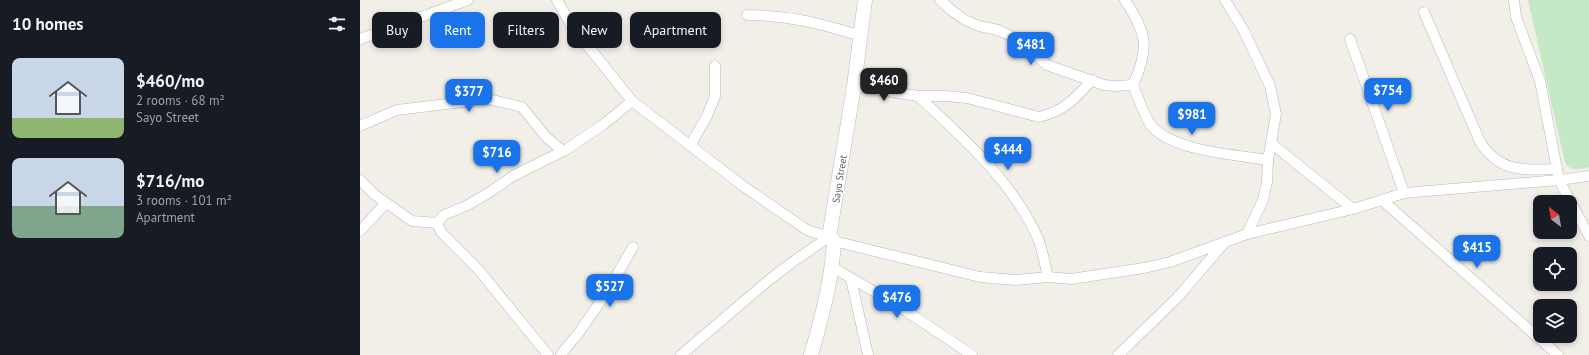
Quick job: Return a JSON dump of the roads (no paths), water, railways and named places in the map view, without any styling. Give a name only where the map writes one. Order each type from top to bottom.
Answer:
[{"type":"street","points":[[360,39],[468,0]]},
{"type":"street","points":[[557,0],[571,25],[632,101],[691,144],[743,186],[807,230],[831,239],[980,277],[1015,280],[1048,277],[1071,279],[1144,268],[1170,262],[1247,234],[1353,209],[1404,193],[1559,180],[1589,176]]},
{"type":"street","name":"Sayo Street","points":[[812,355],[823,313],[832,267],[831,239],[862,36],[865,0]]},
{"type":"street","points":[[940,0],[965,20],[980,26],[998,30],[1028,44],[1036,55],[1047,65],[1115,86],[1133,85]]},
{"type":"street","points":[[1125,0],[1144,33],[1145,46],[1140,70],[1133,85],[1150,123],[1158,133],[1186,146],[1268,160]]},
{"type":"street","points":[[1225,0],[1244,31],[1270,86],[1276,114],[1268,160],[1264,200],[1247,234]]},
{"type":"street","points":[[1514,0],[1516,17],[1540,81],[1559,180],[1589,236]]},
{"type":"street","points":[[1424,12],[1485,151],[1500,163],[1514,168],[1557,169]]},
{"type":"street","points":[[747,15],[781,16],[817,23],[862,36]]},
{"type":"street","points":[[1350,39],[1404,193]]},
{"type":"street","points":[[691,144],[707,116],[715,96],[715,66]]},
{"type":"street","points":[[854,86],[918,96],[967,98],[1039,117],[1062,109],[1073,101],[1092,80]]},
{"type":"street","points":[[918,96],[954,130],[1002,180],[1028,220],[1039,242],[1048,277]]},
{"type":"street","points":[[360,126],[397,110],[488,99],[522,108],[546,136],[563,151]]},
{"type":"street","points":[[360,180],[364,186],[385,204],[412,221],[437,223],[444,216],[484,196],[513,176],[563,151],[604,124],[632,101]]},
{"type":"street","points":[[1272,144],[1353,209]]},
{"type":"street","points":[[1382,200],[1558,355]]},
{"type":"street","points":[[360,231],[385,204]]},
{"type":"street","points":[[437,223],[441,232],[478,269],[548,355]]},
{"type":"street","points":[[681,355],[769,280],[794,261],[831,239]]},
{"type":"street","points":[[1118,355],[1178,297],[1226,242]]},
{"type":"street","points":[[561,355],[566,347],[581,331],[606,294],[633,247]]},
{"type":"street","points":[[832,267],[894,303],[972,355]]},
{"type":"street","points":[[851,279],[868,355]]}]
